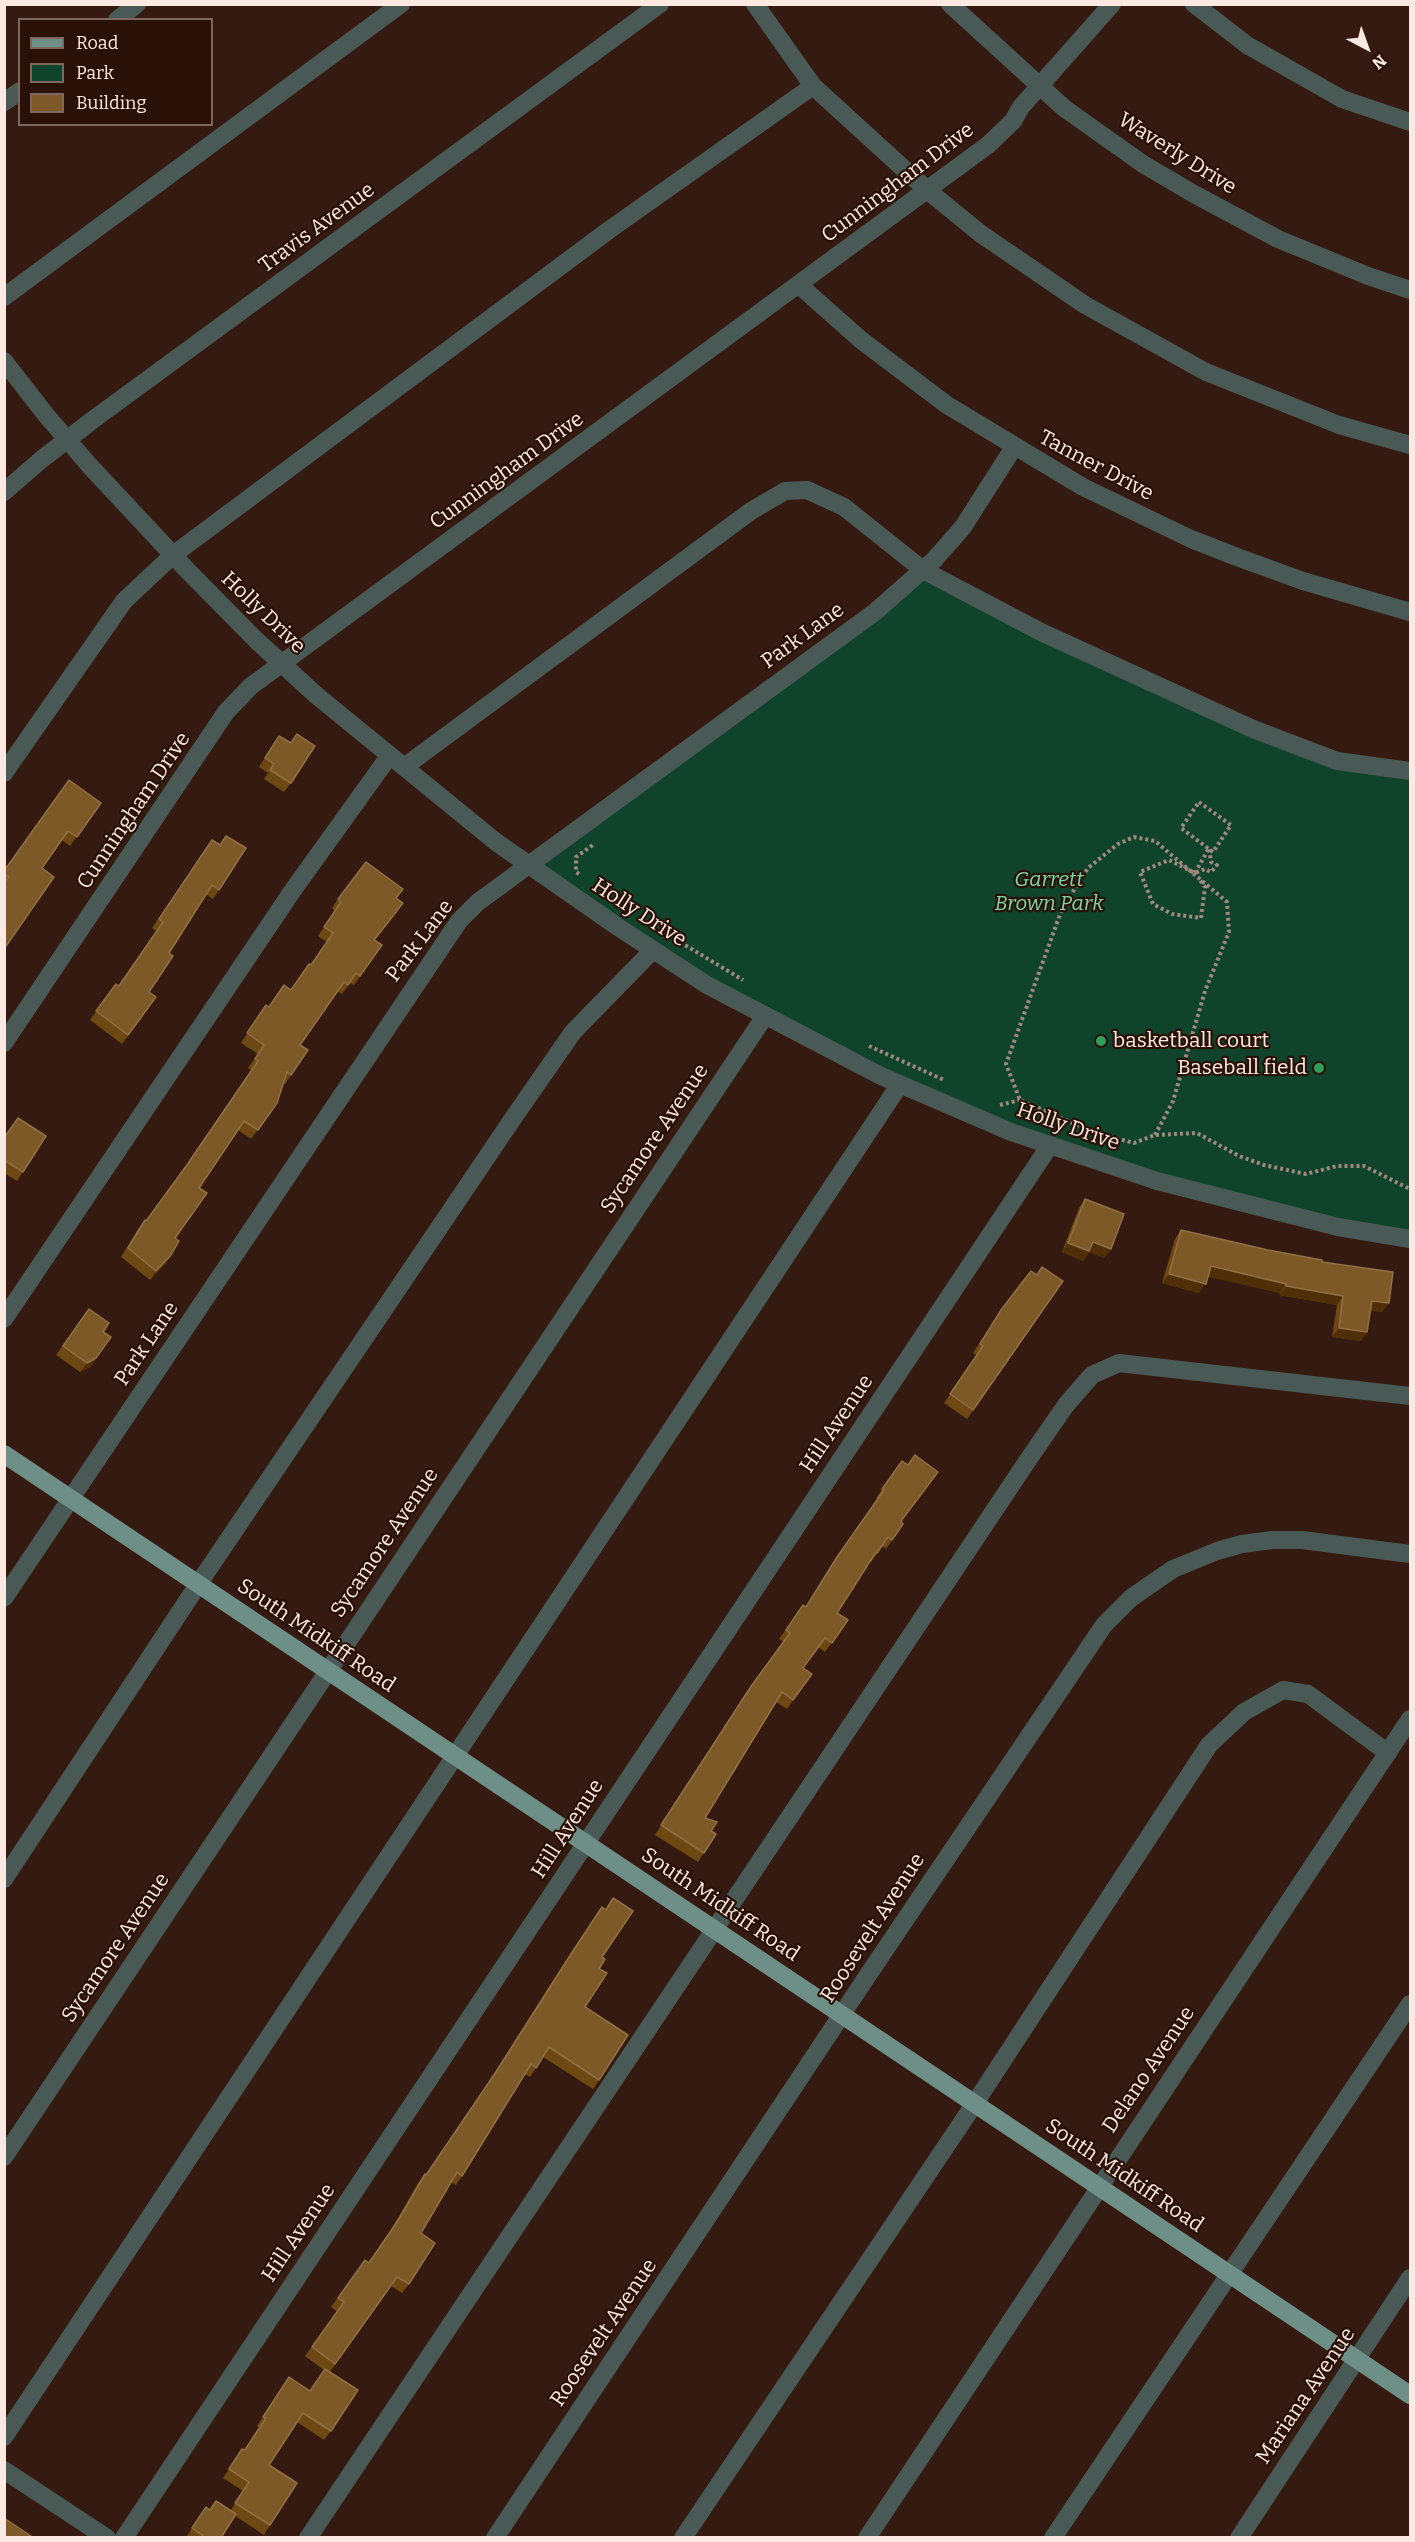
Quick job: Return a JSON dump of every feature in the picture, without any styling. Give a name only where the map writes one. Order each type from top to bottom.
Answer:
[{"type":"main road","name":"South Midkiff Road","points":[[4,1454],[1410,2395]]},
{"type":"street","points":[[120,18],[137,4]]},
{"type":"street","points":[[4,297],[400,4]]},
{"type":"street","name":"Travis Avenue","points":[[4,492],[67,439],[660,4]]},
{"type":"street","points":[[755,4],[813,86],[927,190],[981,234],[1085,305],[1206,372],[1339,425],[1410,445]]},
{"type":"street","name":"Waverly Drive","points":[[950,4],[1064,108],[1143,164],[1278,239],[1368,276],[1410,290]]},
{"type":"street","name":"Cunningham Drive","points":[[4,1043],[226,712],[251,686],[995,139],[1112,4]]},
{"type":"street","points":[[1194,4],[1247,45],[1342,99],[1410,122]]},
{"type":"street","points":[[4,773],[124,601],[173,555],[609,230],[813,86]]},
{"type":"street","points":[[4,102],[18,92]]},
{"type":"street","name":"Tanner Drive","points":[[799,285],[880,355],[947,405],[1083,487],[1191,539],[1303,581],[1410,612]]},
{"type":"street","name":"Holly Drive","points":[[4,361],[67,439],[173,555],[316,695],[496,842],[530,864],[559,887],[707,985],[945,1105],[1050,1145],[1174,1186],[1338,1227],[1410,1239]]},
{"type":"street","name":"Park Lane","points":[[4,1598],[447,936],[478,902],[875,612],[923,570],[963,527],[1014,447]]},
{"type":"street","points":[[405,767],[751,511],[785,491],[807,490],[844,507],[923,570],[1041,632],[1253,729],[1337,761],[1410,771]]},
{"type":"street","points":[[4,1318],[287,899],[390,755]]},
{"type":"street","points":[[4,1879],[199,1584],[567,1041],[653,950]]},
{"type":"street","name":"Sycamore Avenue","points":[[4,2157],[765,1016]]},
{"type":"street","points":[[4,2437],[900,1084]]},
{"type":"street","name":"Hill Avenue","points":[[124,2538],[1050,1145]]},
{"type":"street","points":[[308,2538],[1065,1405],[1092,1375],[1119,1363],[1410,1396]]},
{"type":"street","name":"Roosevelt Avenue","points":[[495,2538],[1092,1640],[1131,1598],[1186,1563],[1218,1551],[1255,1542],[1290,1539],[1410,1554]]},
{"type":"street","points":[[683,2538],[975,2103],[1209,1745],[1244,1712],[1283,1690],[1308,1694],[1388,1753]]},
{"type":"street","name":"Delano Avenue","points":[[867,2538],[1410,1719]]},
{"type":"street","points":[[1053,2538],[1410,2004]]},
{"type":"street","name":"Mariana Avenue","points":[[1239,2538],[1410,2278]]},
{"type":"street","points":[[4,2469],[107,2538]]},
{"type":"path","points":[[1195,873],[1205,887],[1201,918],[1172,914],[1153,904],[1140,872],[1169,860],[1195,873],[1205,869],[1211,872],[1217,866],[1211,862],[1209,848],[1181,828],[1199,802],[1231,825],[1213,852],[1209,848]]},
{"type":"path","points":[[584,878],[576,872],[576,857],[603,837]]},
{"type":"path","points":[[1020,1100],[1006,1065],[1062,909],[1088,868],[1118,844],[1134,837],[1155,841],[1227,902],[1226,921],[1229,932],[1205,992],[1173,1101],[1155,1135]]},
{"type":"path","points":[[1195,873],[1209,848]]},
{"type":"path","points":[[671,936],[749,984]]},
{"type":"path","points":[[867,1045],[950,1082]]},
{"type":"path","points":[[991,1101],[1001,1106],[1020,1100],[1093,1132],[1134,1143],[1155,1135],[1197,1133],[1239,1156],[1264,1165],[1306,1174],[1337,1166],[1364,1167],[1410,1189]]},
{"type":"green space","name":"Garrett Brown Park","points":[[925,570],[1337,761],[1410,771],[1410,1240],[1070,1153],[794,1032],[530,865]]},
{"type":"building","points":[[297,734],[315,746],[291,783],[270,770],[274,764],[265,758],[279,736],[291,743]]},
{"type":"building","points":[[69,780],[101,803],[77,837],[68,831],[42,868],[54,877],[4,949],[4,883],[9,877],[4,874],[4,871]]},
{"type":"building","points":[[226,836],[246,848],[219,890],[212,885],[169,953],[173,956],[149,992],[156,997],[128,1035],[96,1011],[116,984],[119,986],[163,922],[159,919],[212,840],[220,845]]},
{"type":"building","points":[[366,862],[403,889],[396,898],[403,903],[374,940],[382,945],[360,976],[356,973],[348,985],[344,982],[300,1045],[308,1050],[291,1075],[287,1072],[277,1103],[258,1130],[244,1121],[199,1188],[207,1193],[175,1238],[179,1241],[171,1255],[156,1271],[128,1248],[145,1220],[187,1165],[258,1061],[255,1059],[264,1045],[247,1033],[266,1005],[269,1007],[284,985],[291,990],[309,964],[311,965],[333,933],[324,927],[341,902],[338,899]]},
{"type":"building","points":[[18,1118],[46,1136],[23,1172],[4,1160],[4,1138]]},
{"type":"building","points":[[1085,1199],[1124,1214],[1111,1249],[1093,1242],[1089,1251],[1068,1243]]},
{"type":"building","points":[[1181,1230],[1322,1260],[1322,1262],[1393,1272],[1389,1303],[1372,1301],[1367,1332],[1339,1328],[1343,1296],[1286,1286],[1286,1284],[1211,1266],[1206,1284],[1169,1274]]},
{"type":"building","points":[[1042,1267],[1063,1281],[973,1410],[950,1394],[983,1346],[980,1344],[1001,1310],[1031,1271],[1037,1275]]},
{"type":"building","points":[[89,1309],[109,1323],[103,1332],[111,1337],[96,1358],[87,1363],[63,1346]]},
{"type":"building","points":[[915,1455],[938,1472],[901,1521],[903,1524],[892,1540],[888,1537],[876,1552],[837,1613],[848,1620],[832,1643],[825,1638],[803,1668],[812,1674],[793,1700],[782,1692],[705,1818],[717,1822],[711,1831],[716,1834],[704,1853],[661,1825],[752,1685],[790,1633],[786,1630],[803,1605],[806,1607],[837,1557],[884,1490],[882,1489],[902,1461],[908,1465]]},
{"type":"building","points":[[613,1898],[633,1911],[602,1957],[605,1959],[599,1969],[607,1973],[585,2007],[628,2035],[599,2080],[549,2047],[536,2068],[531,2064],[462,2176],[457,2172],[421,2233],[435,2243],[409,2284],[397,2277],[335,2364],[312,2347],[344,2302],[338,2298],[365,2260],[369,2263],[399,2219],[425,2174],[496,2072],[602,1907],[606,1910]]},
{"type":"building","points":[[325,2369],[358,2390],[331,2431],[303,2413],[269,2465],[297,2483],[270,2525],[235,2503],[249,2482],[229,2469],[266,2418],[263,2417],[289,2377],[310,2391]]},
{"type":"building","points":[[216,2501],[236,2514],[221,2538],[206,2538],[192,2528],[206,2507],[210,2510]]},
{"type":"building","points":[[4,2518],[34,2538],[4,2538]]},
{"type":"place","name":"basketball court","points":[[1101,1041]]},
{"type":"place","name":"Baseball field","points":[[1319,1068]]}]
